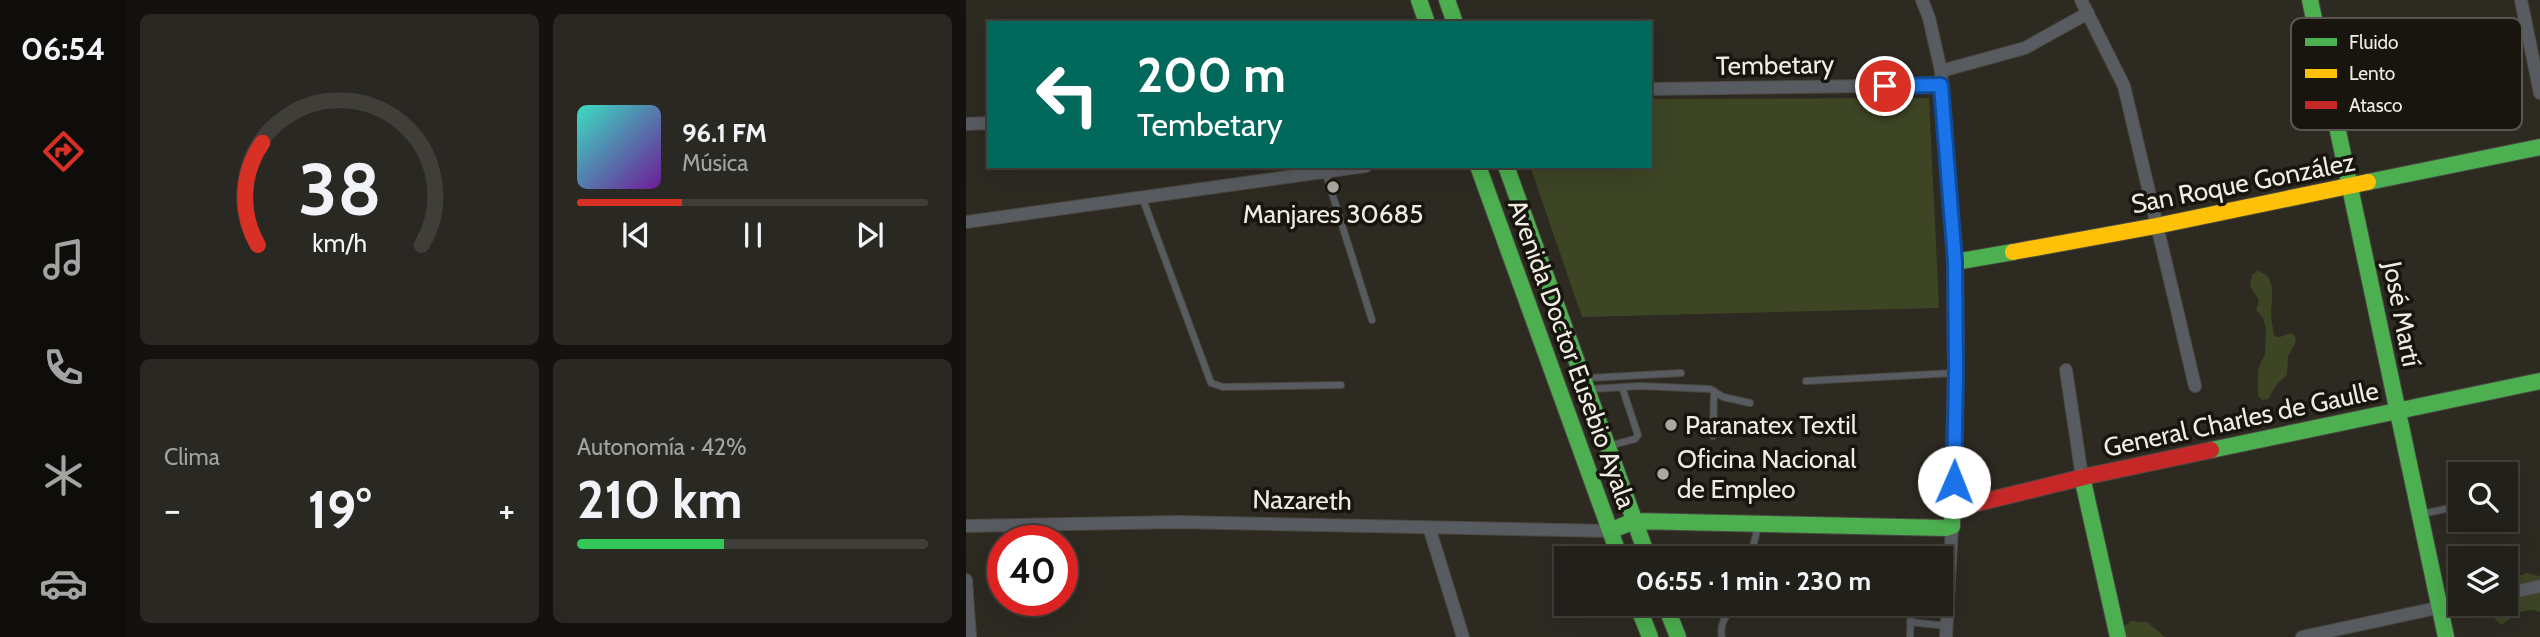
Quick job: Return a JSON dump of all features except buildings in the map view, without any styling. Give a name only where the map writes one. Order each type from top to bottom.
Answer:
[{"type":"main road","points":[[1419,0],[1426,21]]},
{"type":"main road","points":[[1447,0],[1454,21]]},
{"type":"main road","name":"José Martí","points":[[2310,0],[2314,18]]},
{"type":"main road","name":"José Martí","points":[[2339,130],[2446,637]]},
{"type":"main road","name":"San Roque González","points":[[1955,262],[2156,226],[2540,147]]},
{"type":"main road","name":"Avenida Doctor Eusebio Ayala","points":[[1479,168],[1616,546]]},
{"type":"main road","name":"Avenida Doctor Eusebio Ayala","points":[[1507,168],[1643,546]]},
{"type":"main road","points":[[1953,518],[1955,262]]},
{"type":"main road","name":"General Charles de Gaulle","points":[[1634,521],[1759,525],[1953,518],[2082,477],[2540,381]]},
{"type":"main road","points":[[2082,477],[2118,637]]},
{"type":"main road","name":"Nazareth","points":[[1610,531],[1634,521]]},
{"type":"main road","points":[[1642,616],[1650,637]]},
{"type":"main road","points":[[1670,616],[1678,637]]},
{"type":"street","points":[[1922,0],[1929,18],[1941,71],[1955,262]]},
{"type":"street","points":[[2081,0],[2124,86],[2195,386]]},
{"type":"street","points":[[2521,0],[2540,93]]},
{"type":"street","points":[[1941,71],[2025,48],[2088,13]]},
{"type":"street","name":"Tembetary","points":[[1652,89],[1941,85]]},
{"type":"street","points":[[966,124],[987,123]]},
{"type":"street","points":[[966,222],[1142,197],[1279,172],[1325,172],[1352,168]]},
{"type":"street","points":[[2066,370],[2082,477]]},
{"type":"street","points":[[1946,632],[1953,518]]},
{"type":"street","name":"Nazareth","points":[[966,526],[1177,522],[1610,531]]},
{"type":"street","points":[[1429,527],[1463,637]]},
{"type":"street","points":[[966,580],[970,637]]},
{"type":"street","points":[[2518,591],[2540,586]]},
{"type":"street","points":[[2301,637],[2448,606]]},
{"type":"lane","points":[[1325,172],[1372,320]]},
{"type":"lane","points":[[1142,197],[1211,383],[1223,387],[1341,385]]},
{"type":"lane","points":[[1584,384],[1681,373]]},
{"type":"lane","points":[[1806,381],[1956,373]]},
{"type":"lane","points":[[1584,384],[1714,391],[1723,397],[1750,403]]},
{"type":"lane","points":[[1607,446],[1635,439],[1638,435],[1622,387]]},
{"type":"lane","points":[[1713,436],[1714,391]]},
{"type":"lane","points":[[2419,514],[2448,508]]},
{"type":"lane","points":[[1753,546],[1759,525]]},
{"type":"lane","points":[[1722,637],[1720,628],[1728,616]]},
{"type":"lane","points":[[1910,616],[1910,637]]},
{"type":"lane","points":[[1910,622],[1946,632]]},
{"type":"green space","points":[[1929,98],[1939,308],[1582,317],[1531,168],[1652,168],[1652,99]]},
{"type":"green space","points":[[2257,271],[2268,277],[2270,282],[2274,336],[2290,333],[2295,336],[2296,342],[2288,356],[2287,375],[2277,384],[2268,399],[2262,400],[2258,396],[2258,369],[2265,354],[2266,329],[2263,318],[2256,310],[2259,300],[2250,286],[2252,275]]},
{"type":"green space","points":[[2526,573],[2540,576],[2540,612],[2529,610],[2518,614],[2518,577]]},
{"type":"green space","points":[[2492,616],[2514,616],[2501,625]]},
{"type":"green space","points":[[2131,621],[2147,622],[2165,637],[2110,637]]},
{"type":"traffic: fast","points":[[1419,0],[1426,21]]},
{"type":"traffic: fast","points":[[1447,0],[1454,21]]},
{"type":"traffic: fast","points":[[2310,0],[2314,18]]},
{"type":"traffic: fast","points":[[2338,130],[2446,637]]},
{"type":"traffic: fast","points":[[2368,182],[2540,147]]},
{"type":"traffic: fast","points":[[1479,168],[1616,546]]},
{"type":"traffic: fast","points":[[1507,168],[1644,546]]},
{"type":"traffic: fast","points":[[1610,531],[1634,521],[1952,526],[1956,373],[1955,262],[2013,252]]},
{"type":"traffic: fast","points":[[2211,450],[2540,381]]},
{"type":"traffic: fast","points":[[2082,477],[2118,637]]},
{"type":"traffic: fast","points":[[1642,616],[1650,637]]},
{"type":"traffic: fast","points":[[1670,616],[1678,637]]},
{"type":"traffic: slow","points":[[2013,252],[2156,226],[2368,182]]},
{"type":"traffic: jam","points":[[1953,509],[2211,450]]},
{"type":"place","name":"Manjares 30685","points":[[1333,187]]},
{"type":"place","name":"Paranatex Textil","points":[[1671,425]]},
{"type":"place","name":"Oficina Nacional de Empleo","points":[[1663,474]]},
{"type":"route","points":[[1885,86],[1941,85],[1955,262],[1954,482]]}]
